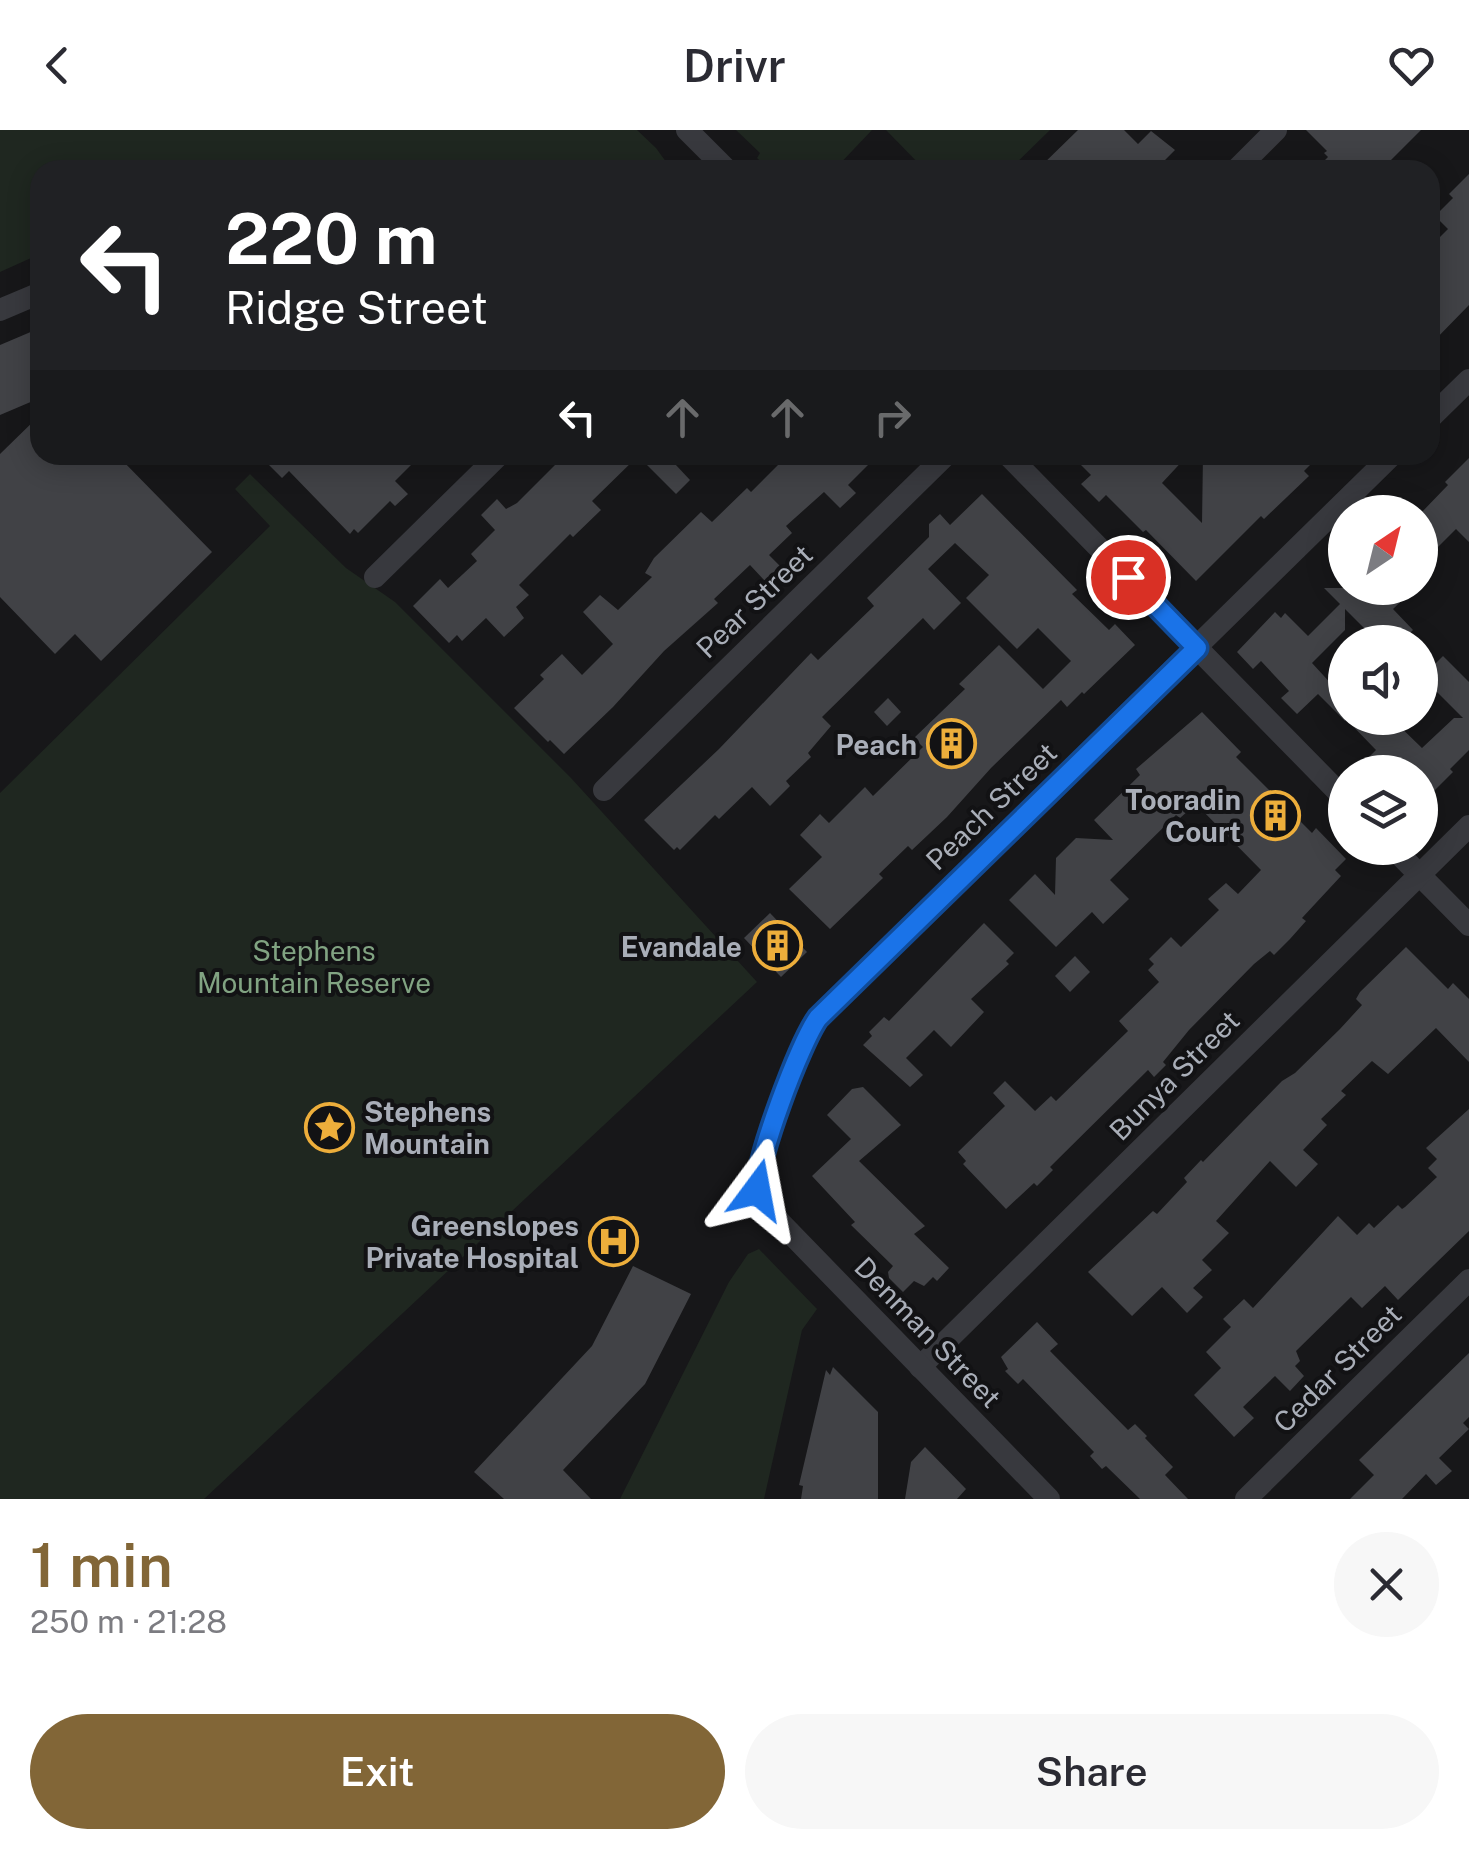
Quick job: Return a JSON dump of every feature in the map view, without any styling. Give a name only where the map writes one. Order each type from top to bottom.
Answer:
[{"type":"street","points":[[687,130],[716,160]]},
{"type":"street","points":[[1246,160],[1276,130]]},
{"type":"street","points":[[0,310],[30,297]]},
{"type":"street","points":[[1440,408],[1469,380]]},
{"type":"street","points":[[375,576],[489,465]]},
{"type":"street","name":"Pear Street","points":[[604,790],[936,465]]},
{"type":"street","points":[[1018,465],[1328,781]]},
{"type":"street","name":"Peach Street","points":[[764,1206],[757,1190],[758,1174],[802,1046],[818,1018],[1382,465]]},
{"type":"street","name":"Bunya Street","points":[[920,1367],[1469,826]]},
{"type":"street","points":[[1410,865],[1469,925]]},
{"type":"street","name":"Denman Street","points":[[764,1206],[1049,1499]]},
{"type":"street","name":"Cedar Street","points":[[1246,1499],[1469,1280]]},
{"type":"green space","points":[[0,130],[637,130],[665,160],[30,160],[30,258],[0,272]]},
{"type":"green space","points":[[736,130],[872,130],[844,160],[759,160],[760,153]]},
{"type":"green space","points":[[886,130],[1050,130],[1019,160],[915,160]]},
{"type":"green space","name":"Stephens Mountain Reserve","points":[[250,474],[346,568],[395,602],[571,778],[757,982],[204,1499],[0,1499],[0,793],[270,526],[235,489]]},
{"type":"green space","points":[[759,1249],[817,1309],[802,1330],[764,1499],[620,1499],[729,1282],[748,1254]]},
{"type":"building","points":[[1078,130],[1124,130],[1138,144],[1151,131],[1175,150],[1165,160],[1047,160]]},
{"type":"building","points":[[1306,130],[1421,130],[1391,160],[1325,160],[1327,151]]},
{"type":"building","points":[[1469,174],[1469,305],[1440,335],[1440,237],[1448,229],[1440,221],[1440,211],[1453,198],[1449,194]]},
{"type":"building","points":[[30,332],[30,402],[0,415],[0,345]]},
{"type":"building","points":[[30,425],[30,465],[127,465],[212,552],[101,661],[75,634],[55,654],[0,597],[0,454]]},
{"type":"building","points":[[1469,458],[1469,542],[1456,529],[1438,547],[1438,495],[1448,485],[1445,482]]},
{"type":"building","points":[[269,465],[411,465],[395,481],[408,494],[395,506],[390,501],[358,533],[354,529],[350,534],[289,471],[282,478]]},
{"type":"building","points":[[555,465],[629,465],[592,501],[601,510],[573,537],[570,534],[519,585],[529,595],[516,607],[524,618],[504,637],[486,618],[462,641],[457,635],[449,643],[413,606],[440,579],[448,588],[477,561],[471,554],[495,530],[481,515],[497,499],[506,509]]},
{"type":"building","points":[[647,465],[676,465],[690,480],[676,494]]},
{"type":"building","points":[[778,465],[868,465],[848,485],[856,493],[840,508],[824,492],[786,526],[792,533],[769,555],[780,566],[765,581],[750,565],[714,599],[718,603],[664,651],[564,754],[548,742],[514,708],[544,679],[540,675],[562,654],[582,675],[613,644],[583,612],[600,595],[618,610],[652,577],[645,573],[654,558],[701,512],[712,522],[747,488],[751,492]]},
{"type":"building","points":[[1081,465],[1179,465],[1162,483],[1202,523],[1203,465],[1310,465],[1304,471],[1309,476],[1264,519],[1261,516],[1196,581],[1106,495],[1099,502],[1081,484],[1091,475]]},
{"type":"building","points":[[982,494],[1077,590],[1072,594],[1109,630],[1115,624],[1135,645],[1067,707],[1061,700],[947,817],[879,874],[883,878],[830,929],[789,889],[822,857],[800,835],[820,814],[829,823],[865,787],[873,796],[923,747],[914,738],[965,689],[959,684],[999,645],[1043,689],[1071,661],[1038,628],[1017,649],[966,598],[989,575],[955,543],[928,569],[961,603],[934,630],[923,618],[822,717],[831,726],[808,753],[811,757],[786,781],[790,786],[770,806],[752,787],[719,819],[715,815],[680,850],[674,850],[644,820],[811,653],[818,660],[874,606],[867,598],[929,537],[929,524],[940,514],[950,525]]},
{"type":"building","points":[[1339,605],[1397,605],[1393,609],[1408,625],[1361,625],[1345,609],[1345,625],[1328,625],[1328,647],[1312,663],[1328,680],[1328,704],[1318,694],[1297,714],[1281,698],[1289,691],[1261,661],[1253,669],[1237,652],[1275,612],[1281,618],[1285,613],[1308,636]]},
{"type":"building","points":[[1443,656],[1469,682],[1469,750],[1438,787],[1438,755],[1371,755],[1376,750],[1361,735],[1409,735],[1422,748],[1454,718],[1463,718],[1438,693],[1438,661]]},
{"type":"building","points":[[888,698],[901,712],[887,726],[874,712]]},
{"type":"building","points":[[1202,712],[1241,752],[1236,757],[1312,833],[1316,828],[1328,840],[1328,865],[1340,865],[1335,870],[1341,876],[1302,918],[1306,921],[1290,939],[1274,955],[1270,951],[1254,964],[1189,1030],[1154,1077],[1148,1070],[1050,1167],[1053,1170],[1037,1186],[1034,1183],[1006,1209],[963,1164],[966,1161],[958,1152],[1005,1106],[993,1093],[1005,1081],[1035,1111],[1051,1096],[1056,1101],[1128,1031],[1119,1021],[1159,982],[1148,970],[1154,964],[1149,959],[1171,937],[1181,947],[1219,910],[1208,899],[1226,883],[1238,894],[1261,870],[1196,804],[1180,818],[1176,815],[1110,880],[1129,899],[1103,924],[1092,912],[1056,947],[1009,900],[1035,874],[1055,895],[1056,858],[1076,838],[1113,840],[1094,820],[1140,775],[1136,769]]},
{"type":"building","name":"Evandale","points":[[770,913],[807,952],[781,977],[744,938]]},
{"type":"building","points":[[984,923],[1014,953],[1006,961],[1009,964],[971,999],[984,1012],[951,1047],[934,1030],[906,1058],[923,1075],[910,1087],[863,1045],[872,1036],[869,1032],[884,1017],[889,1021]]},
{"type":"building","points":[[1406,947],[1448,989],[1453,983],[1469,999],[1469,1062],[1436,1028],[1388,1074],[1372,1061],[1341,1091],[1346,1095],[1321,1119],[1327,1125],[1303,1150],[1318,1164],[1296,1187],[1270,1161],[1216,1221],[1229,1233],[1202,1260],[1212,1270],[1193,1288],[1203,1297],[1187,1313],[1162,1287],[1132,1316],[1088,1272],[1153,1211],[1157,1214],[1187,1182],[1184,1178],[1201,1160],[1340,1029],[1362,1005],[1356,999],[1360,992]]},
{"type":"building","points":[[1075,956],[1090,972],[1070,992],[1055,976]]},
{"type":"building","points":[[863,1087],[901,1125],[859,1161],[925,1226],[914,1234],[949,1268],[937,1281],[933,1277],[924,1286],[914,1281],[903,1292],[889,1278],[893,1266],[851,1225],[855,1222],[812,1176],[851,1139],[827,1115],[852,1089]]},
{"type":"building","points":[[1469,1109],[1469,1231],[1398,1300],[1385,1286],[1362,1308],[1351,1297],[1296,1351],[1300,1361],[1295,1366],[1304,1376],[1290,1391],[1275,1376],[1243,1407],[1254,1418],[1234,1437],[1194,1395],[1221,1368],[1206,1352],[1231,1327],[1223,1319],[1244,1299],[1253,1308],[1338,1216],[1357,1235],[1369,1223],[1374,1228],[1398,1205],[1405,1207],[1437,1177],[1428,1168],[1437,1159],[1426,1148]]},
{"type":"building","points":[[633,1266],[691,1294],[645,1384],[563,1470],[591,1499],[504,1499],[474,1472],[592,1346]]},
{"type":"building","points":[[1037,1322],[1058,1344],[1050,1351],[1128,1430],[1135,1424],[1147,1436],[1173,1467],[1165,1475],[1188,1499],[1140,1499],[1106,1466],[1102,1469],[1090,1456],[1094,1452],[1023,1379],[1018,1384],[1005,1371],[1008,1369],[1001,1357]]},
{"type":"building","points":[[1469,1353],[1469,1417],[1463,1423],[1469,1429],[1439,1458],[1452,1471],[1436,1485],[1426,1474],[1402,1499],[1350,1499],[1374,1475],[1359,1460]]},
{"type":"building","points":[[833,1367],[878,1412],[878,1499],[801,1499],[803,1486],[799,1485],[826,1370],[830,1375]]},
{"type":"building","points":[[925,1447],[966,1489],[957,1499],[905,1499],[911,1462]]},
{"type":"place","name":"Peach","points":[[952,744]]},
{"type":"place","name":"Tooradin Court","points":[[1276,815]]},
{"type":"place","name":"Evandale","points":[[777,946]]},
{"type":"place","name":"Stephens Mountain","points":[[329,1127]]},
{"type":"place","name":"Greenslopes Private Hospital","points":[[614,1241]]},
{"type":"route","points":[[757,1190],[765,1152],[802,1046],[818,1018],[1197,648],[1128,577]]}]
